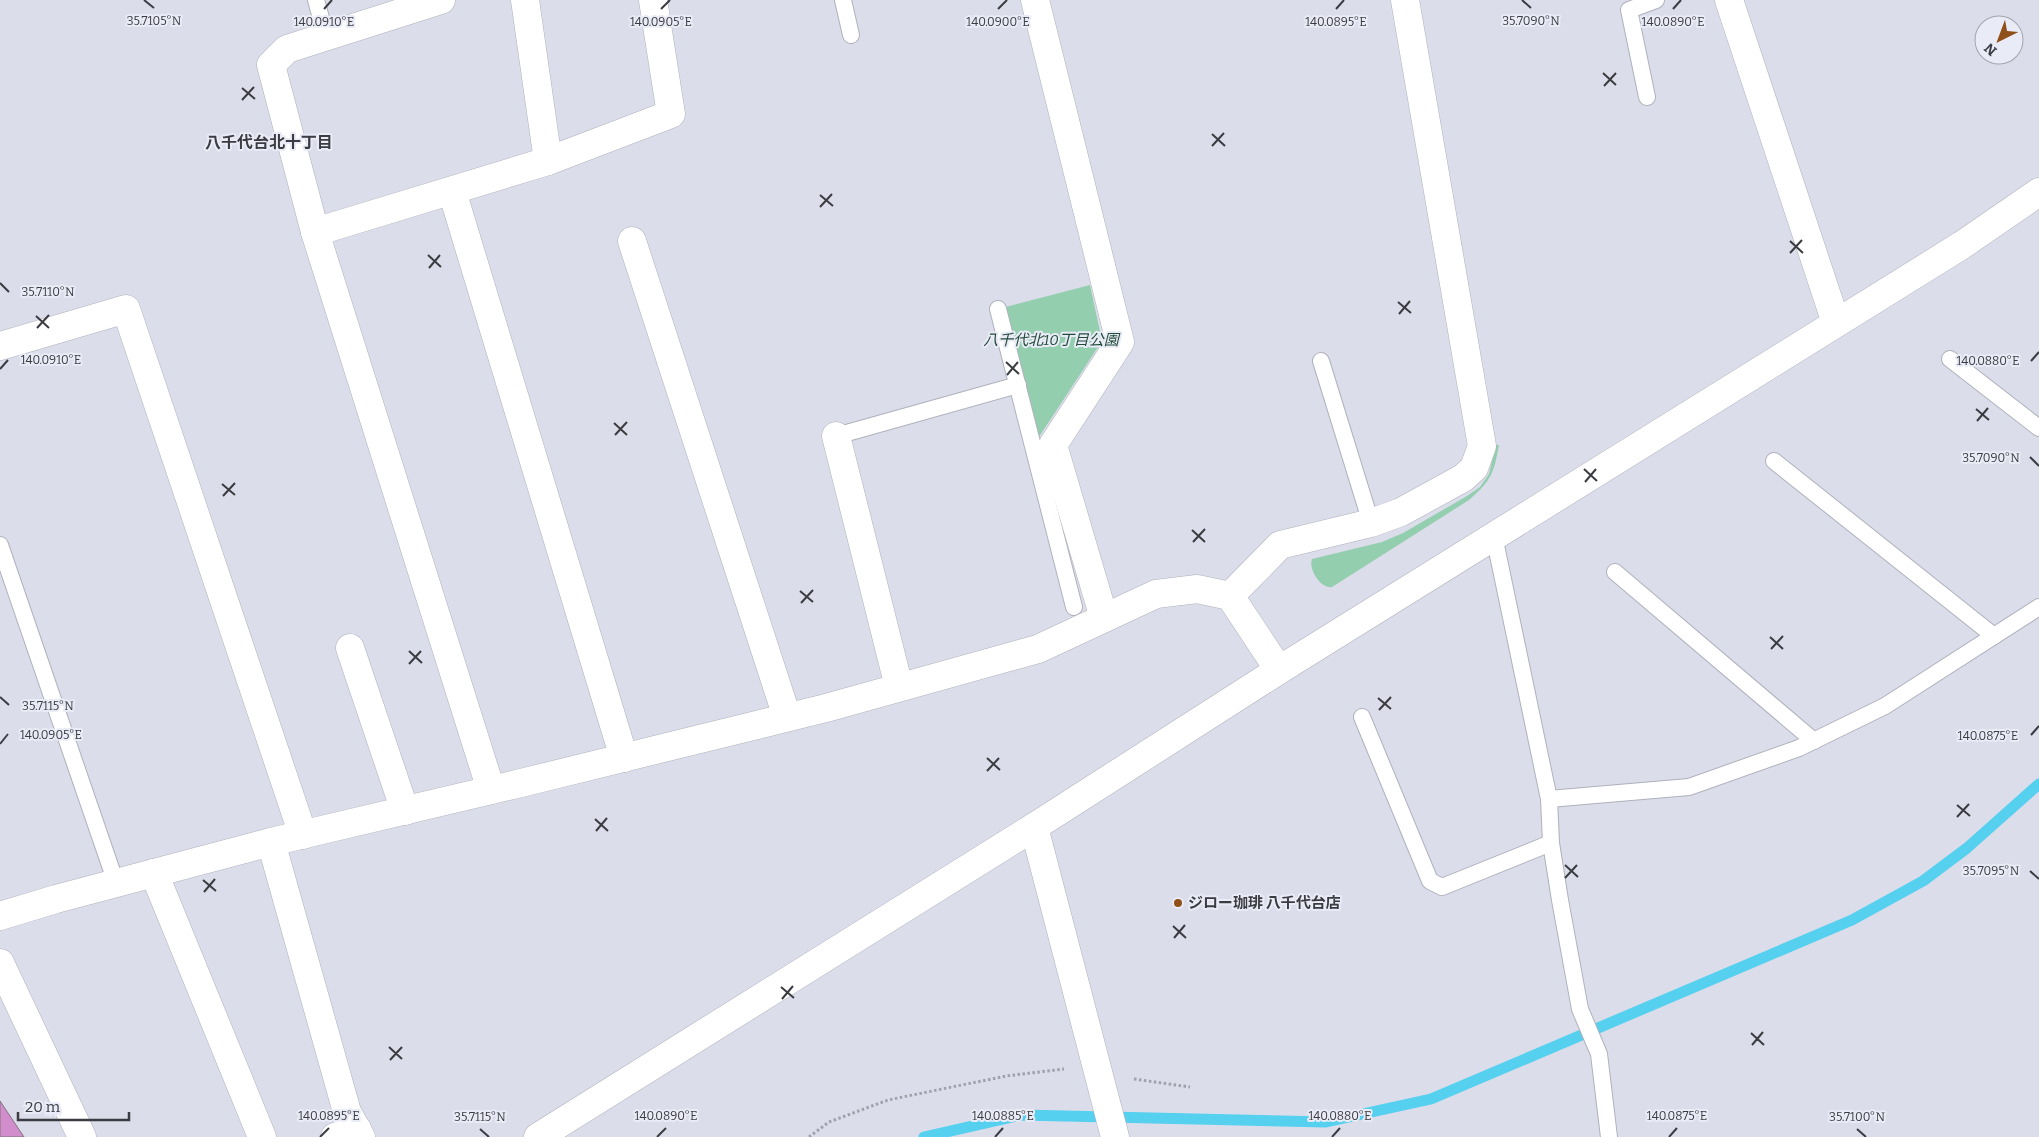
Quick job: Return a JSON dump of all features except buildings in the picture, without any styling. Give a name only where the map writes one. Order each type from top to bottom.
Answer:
[{"type":"street","points":[[441,0],[287,48],[271,65],[315,232],[492,790]]},
{"type":"street","points":[[525,0],[548,162]]},
{"type":"street","points":[[315,232],[548,162],[671,114],[653,0]]},
{"type":"street","points":[[1035,0],[1120,342],[1053,445],[1104,618]]},
{"type":"street","points":[[1230,596],[1280,545],[1371,523],[1401,512],[1463,478],[1474,468],[1482,446],[1405,0]]},
{"type":"street","points":[[1729,0],[1836,323]]},
{"type":"street","points":[[452,190],[624,758]]},
{"type":"street","points":[[538,1137],[1034,827],[1278,670],[1962,245],[2039,192]]},
{"type":"street","points":[[632,241],[788,717]]},
{"type":"street","points":[[0,346],[126,309],[303,834]]},
{"type":"street","points":[[836,436],[899,687]]},
{"type":"street","points":[[0,916],[271,842],[788,717],[1038,649],[1156,594],[1197,589],[1230,596],[1278,670]]},
{"type":"street","points":[[350,648],[405,811]]},
{"type":"street","points":[[1034,827],[1114,1137]]},
{"type":"street","points":[[271,842],[347,1112],[351,1134]]},
{"type":"street","points":[[154,873],[262,1137]]},
{"type":"street","points":[[0,963],[82,1137]]},
{"type":"lane","points":[[316,0],[326,36]]},
{"type":"lane","points":[[843,0],[852,36]]},
{"type":"lane","points":[[1647,97],[1629,10],[1656,0]]},
{"type":"lane","points":[[998,309],[1074,607]]},
{"type":"lane","points":[[1950,359],[2039,428]]},
{"type":"lane","points":[[1321,361],[1371,523]]},
{"type":"lane","points":[[836,436],[1018,385]]},
{"type":"lane","points":[[1774,461],[1994,636]]},
{"type":"lane","points":[[1494,536],[1549,799],[1551,843],[1580,1009],[1599,1054],[1609,1137]]},
{"type":"lane","points":[[0,545],[116,883]]},
{"type":"lane","points":[[1615,572],[1814,741]]},
{"type":"lane","points":[[1549,799],[1688,787],[1814,741],[1885,706],[2039,607]]},
{"type":"lane","points":[[1362,716],[1430,881],[1442,887],[1551,843]]},
{"type":"path","points":[[809,1137],[829,1122],[888,1100],[1006,1076],[1074,1068]]},
{"type":"path","points":[[1133,1079],[1190,1087]]},
{"type":"green space","name":"八千代北10丁目公園","points":[[1090,285],[1102,341],[1033,446],[998,309]]},
{"type":"green space","points":[[1496,445],[1499,445],[1493,470],[1487,482],[1469,500],[1332,587],[1324,585],[1316,577],[1312,568],[1312,559],[1382,542],[1403,533],[1480,487],[1489,474]]},
{"type":"waterway","points":[[924,1137],[1021,1115],[1326,1122],[1431,1099],[1852,920],[1923,881],[1967,848],[2039,784]]},
{"type":"place","name":"ジロー珈琲 八千代台店","points":[[1178,903]]},
{"type":"district","name":"八千代台北十丁目","points":[[269,142]]}]
